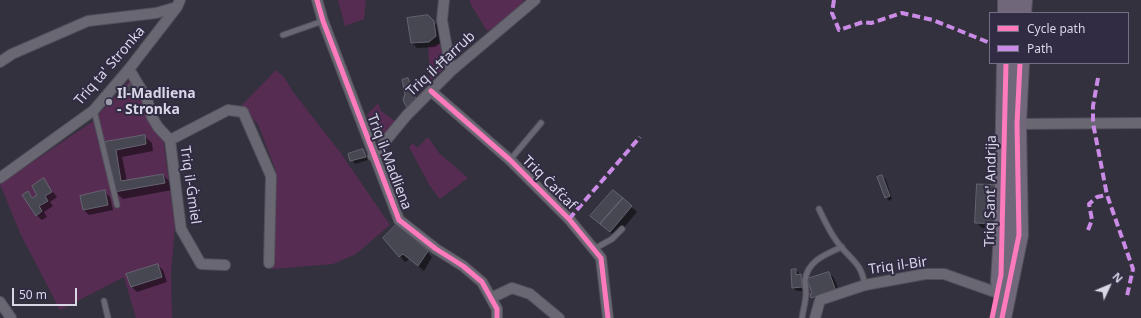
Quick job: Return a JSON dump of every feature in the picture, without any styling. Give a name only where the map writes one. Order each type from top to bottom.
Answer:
[{"type":"highway","points":[[1007,0],[1007,12]]},
{"type":"highway","points":[[1022,12],[1023,0]]},
{"type":"highway","name":"Triq Sant' Andrija","points":[[992,318],[998,293],[1003,233],[1006,64]]},
{"type":"highway","name":"Triq Sant' Andrija","points":[[1002,318],[1019,235],[1017,124],[1020,64]]},
{"type":"street","name":"Triq il-Madliena","points":[[317,0],[323,21],[373,156],[399,220],[436,249],[463,266],[482,282],[497,309],[497,318]]},
{"type":"street","points":[[444,0],[442,20],[451,71]]},
{"type":"street","name":"Triq il-Ħarrub","points":[[373,156],[407,115],[451,71],[535,0]]},
{"type":"street","points":[[0,62],[12,54],[88,21],[156,13],[179,4]]},
{"type":"street","name":"Triq ta' Stronka","points":[[0,178],[94,110],[129,69],[179,4]]},
{"type":"street","name":"Triq il-Ġmiel","points":[[129,69],[147,99],[152,117],[158,127],[170,140],[182,229],[201,264],[225,265]]},
{"type":"street","name":"Triq Ċafċaf","points":[[432,91],[510,160],[569,219],[601,258],[607,317]]},
{"type":"street","points":[[170,140],[228,110],[243,112],[271,176],[269,263]]},
{"type":"street","points":[[1017,124],[1141,123]]},
{"type":"street","name":"Triq il-Bir","points":[[815,318],[820,300],[865,285],[925,274],[944,274],[998,293]]},
{"type":"street","points":[[491,298],[512,288],[530,294],[559,318]]},
{"type":"street","points":[[0,302],[11,318]]},
{"type":"lane","points":[[283,34],[323,21]]},
{"type":"lane","points":[[94,110],[117,205]]},
{"type":"lane","points":[[510,160],[542,123]]},
{"type":"lane","points":[[819,209],[842,247],[854,258],[863,274],[865,285]]},
{"type":"lane","points":[[594,249],[612,239],[622,229]]},
{"type":"lane","points":[[802,318],[806,294],[805,282],[807,270],[817,260],[826,254],[842,247]]},
{"type":"lane","points":[[104,301],[108,318]]},
{"type":"shaded area","points":[[338,0],[366,0],[364,19],[345,26]]},
{"type":"shaded area","points":[[470,0],[524,0],[517,10],[508,18],[498,26],[487,31],[470,3]]},
{"type":"shaded area","points":[[440,44],[446,67],[430,81],[428,46]]},
{"type":"shaded area","points":[[276,70],[284,77],[293,92],[340,152],[390,225],[356,254],[333,264],[272,269],[276,171],[258,124],[241,106]]},
{"type":"shaded area","points":[[130,80],[143,99],[163,139],[175,227],[171,272],[172,318],[136,318],[124,277],[60,310],[20,233],[0,184],[92,122]]},
{"type":"shaded area","points":[[378,103],[381,111],[395,121],[381,139],[376,139],[367,115]]},
{"type":"shaded area","points":[[428,137],[439,153],[468,178],[440,199],[430,186],[409,147],[413,143],[417,148]]},
{"type":"building","points":[[428,15],[434,21],[436,36],[429,42],[411,43],[407,18]]},
{"type":"building","points":[[408,78],[416,99],[407,108],[403,100],[405,94],[402,80]]},
{"type":"building","points":[[131,83],[134,86],[126,96],[122,93]]},
{"type":"building","points":[[145,135],[146,144],[116,150],[121,181],[163,174],[165,183],[114,192],[105,142]]},
{"type":"building","points":[[363,149],[366,157],[350,161],[348,154]]},
{"type":"building","points":[[882,175],[890,196],[885,198],[877,177]]},
{"type":"building","points":[[44,178],[52,192],[45,196],[48,201],[39,206],[42,211],[36,216],[22,195],[28,191],[32,198],[37,195],[32,186]]},
{"type":"building","points":[[977,184],[1000,185],[999,224],[975,223]]},
{"type":"building","points":[[105,190],[108,205],[83,210],[80,196]]},
{"type":"building","points":[[613,190],[623,198],[600,224],[590,216]]},
{"type":"building","points":[[623,198],[632,206],[610,232],[600,224]]},
{"type":"building","points":[[397,224],[428,251],[418,266],[403,254],[399,257],[383,238]]},
{"type":"building","points":[[158,264],[162,277],[131,287],[126,274]]},
{"type":"building","points":[[796,269],[796,275],[801,274],[802,287],[792,288],[791,270]]},
{"type":"building","points":[[829,272],[836,291],[811,298],[810,294],[812,293],[807,279]]},
{"type":"marked path","points":[[834,0],[832,13],[839,30],[863,22],[871,23],[902,13],[933,20],[989,43]]},
{"type":"marked path","points":[[1098,78],[1093,106],[1093,123],[1107,195],[1133,269],[1127,296]]},
{"type":"marked path","points":[[569,219],[640,137]]},
{"type":"marked path","points":[[1088,230],[1092,220],[1089,204],[1097,197],[1107,195]]},
{"type":"cycle path","points":[[317,0],[323,21],[399,220],[436,249],[463,266],[482,282],[497,309],[497,318]]},
{"type":"cycle path","points":[[992,318],[1001,275],[1006,64]]},
{"type":"cycle path","points":[[1002,318],[1019,235],[1017,124],[1020,64]]},
{"type":"cycle path","points":[[431,91],[510,160],[569,219],[601,258],[608,318]]},
{"type":"place","name":"Il-Madliena - Stronka","points":[[109,102]]}]
